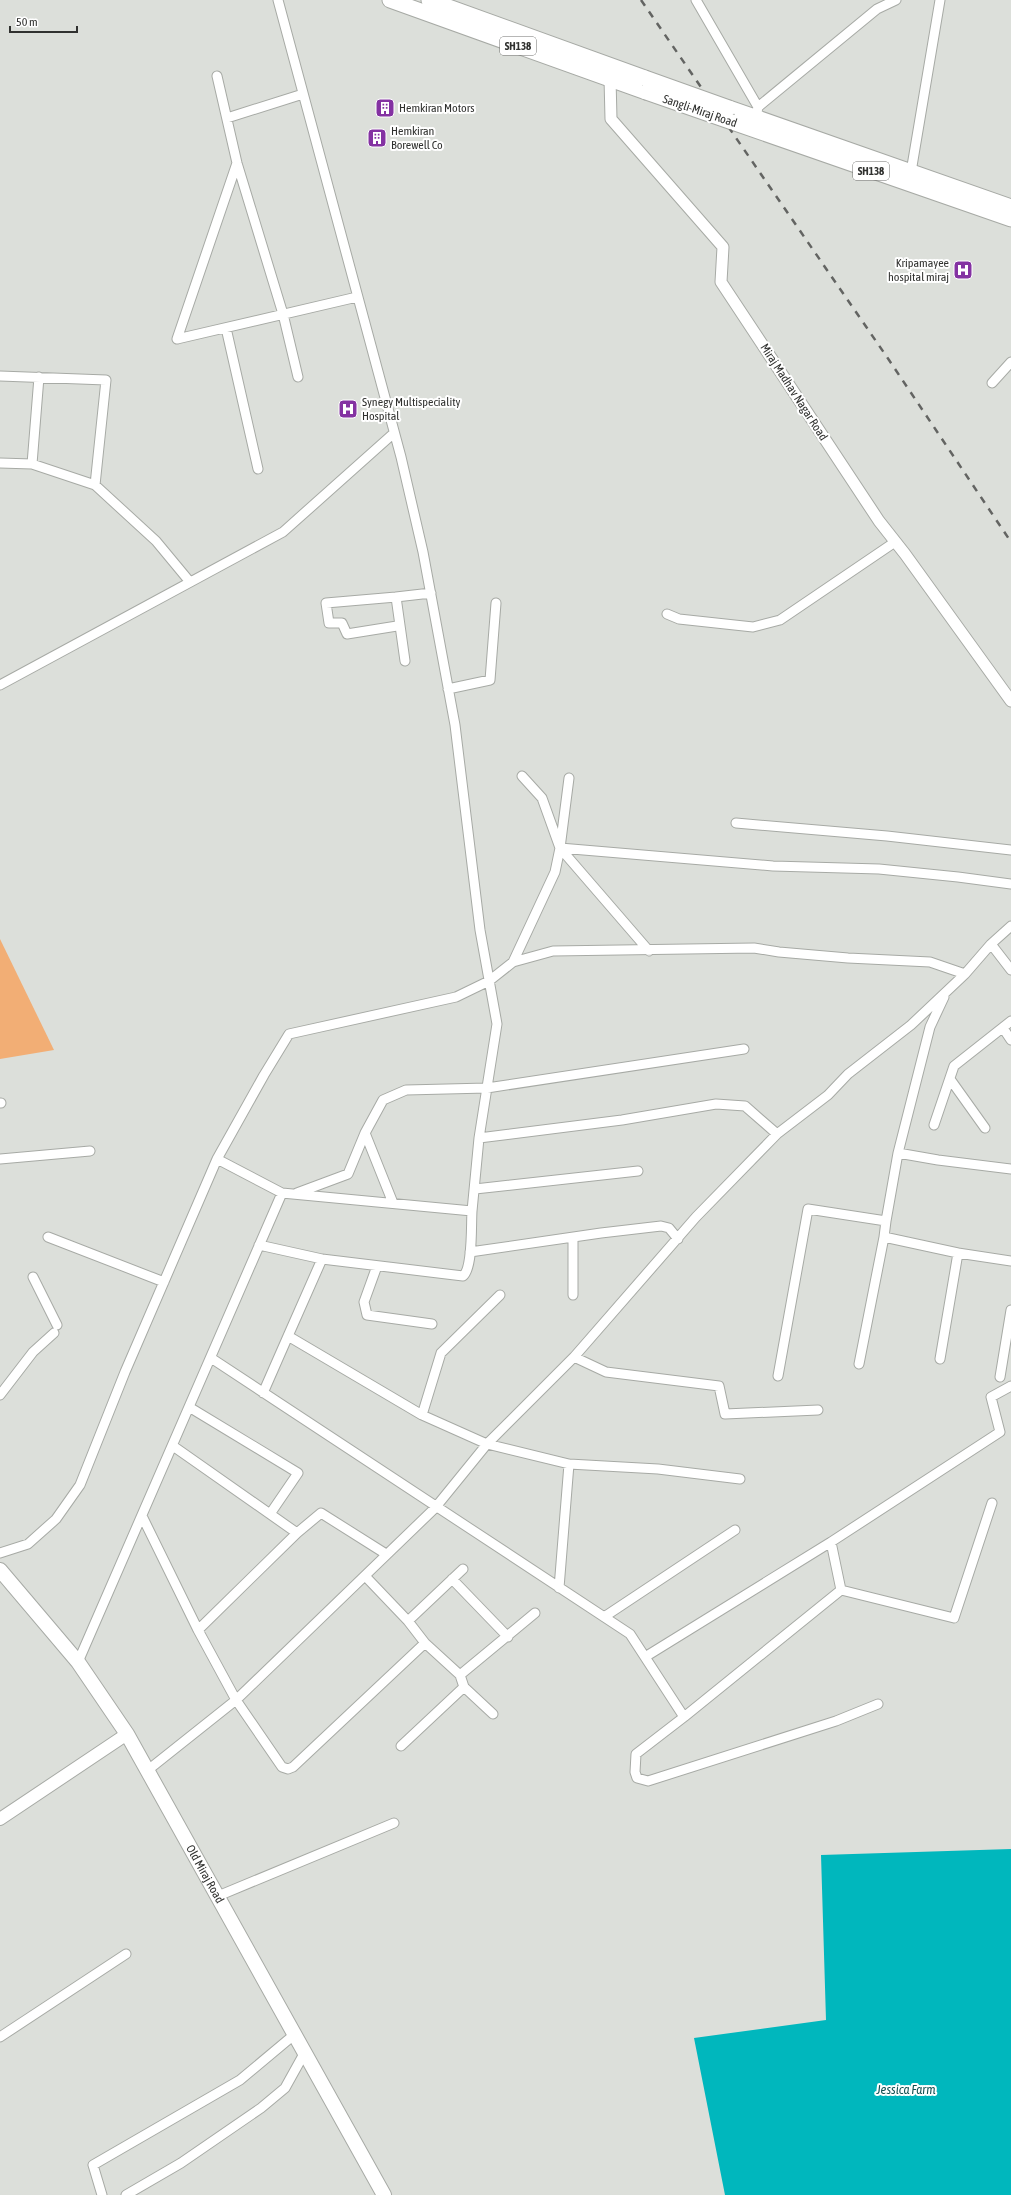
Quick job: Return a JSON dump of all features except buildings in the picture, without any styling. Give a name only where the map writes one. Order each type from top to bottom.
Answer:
[{"type":"highway","name":"Sangli-Miraj Road","points":[[390,0],[610,78],[642,82]]},
{"type":"highway","name":"Sangli-Miraj Road","points":[[429,0],[730,115],[754,118],[1011,207]]},
{"type":"highway","name":"Sangli-Miraj Road","points":[[754,118],[1011,219]]},
{"type":"main road","name":"Old Miraj Road","points":[[0,1570],[78,1662],[128,1734],[384,2195]]},
{"type":"main road","points":[[0,1818],[128,1734]]},
{"type":"street","points":[[259,1245],[322,1259],[463,1276],[467,1271],[470,1252],[472,1211],[476,1189],[480,1138],[497,1024],[480,930],[455,725],[431,593],[403,464],[278,0]]},
{"type":"street","points":[[696,0],[754,118],[877,9],[896,0]]},
{"type":"street","points":[[911,172],[940,0]]},
{"type":"street","points":[[217,76],[237,163],[283,314],[298,377]]},
{"type":"street","name":"Miraj Madhav Nagar Road","points":[[610,78],[611,119],[723,246],[721,282],[895,542],[1011,701]]},
{"type":"street","points":[[227,118],[303,94]]},
{"type":"street","points":[[237,163],[177,340],[357,297]]},
{"type":"street","points":[[226,328],[258,469]]},
{"type":"street","points":[[992,383],[1011,362]]},
{"type":"street","points":[[0,376],[106,380],[95,485]]},
{"type":"street","points":[[32,464],[39,377]]},
{"type":"street","points":[[0,685],[284,532],[394,433]]},
{"type":"street","points":[[0,463],[32,464],[95,485],[156,541],[190,582]]},
{"type":"street","points":[[667,614],[678,619],[753,627],[780,620],[895,542]]},
{"type":"street","points":[[397,626],[348,634],[342,623],[329,623],[326,603],[431,593]]},
{"type":"street","points":[[396,597],[405,661]]},
{"type":"street","points":[[448,689],[490,680],[496,603]]},
{"type":"street","points":[[522,776],[542,798],[560,848],[649,951]]},
{"type":"street","points":[[512,962],[555,872],[560,848],[569,778]]},
{"type":"street","points":[[736,823],[887,836],[1011,850]]},
{"type":"street","points":[[560,848],[773,866],[879,869],[1011,884]]},
{"type":"street","points":[[148,1770],[236,1700],[351,1589],[366,1577],[386,1554],[435,1508],[487,1444],[574,1357],[678,1239],[777,1134],[828,1096],[848,1074],[911,1025],[965,974],[991,944],[1011,926]]},
{"type":"street","points":[[991,944],[1011,970]]},
{"type":"street","points":[[0,1553],[28,1544],[56,1518],[80,1485],[125,1372],[217,1159],[289,1034],[456,997],[489,981],[512,962],[553,951],[649,951],[754,948],[840,958],[930,962],[965,974]]},
{"type":"street","points":[[859,1364],[884,1237],[898,1153],[930,1027],[946,992]]},
{"type":"street","points":[[934,1125],[954,1066],[1011,1021]]},
{"type":"street","points":[[1003,1028],[1011,1040]]},
{"type":"street","points":[[293,1194],[348,1174],[365,1134],[383,1100],[406,1090],[487,1088],[744,1049]]},
{"type":"street","points":[[950,1079],[985,1128]]},
{"type":"street","points":[[480,1138],[616,1121],[716,1104],[745,1106],[777,1134]]},
{"type":"street","points":[[365,1134],[393,1203]]},
{"type":"street","points":[[0,1159],[90,1151]]},
{"type":"street","points":[[898,1153],[938,1160],[1011,1169]]},
{"type":"street","points":[[217,1159],[282,1193],[472,1211]]},
{"type":"street","points":[[476,1189],[638,1171]]},
{"type":"street","points":[[78,1662],[282,1193]]},
{"type":"street","points":[[778,1376],[808,1209],[886,1221]]},
{"type":"street","points":[[470,1252],[601,1233],[662,1226],[669,1228],[678,1239]]},
{"type":"street","points":[[884,1237],[958,1253],[1011,1261]]},
{"type":"street","points":[[48,1238],[164,1282]]},
{"type":"street","points":[[573,1296],[574,1238]]},
{"type":"street","points":[[940,1359],[958,1253]]},
{"type":"street","points":[[263,1393],[322,1259]]},
{"type":"street","points":[[377,1266],[364,1302],[367,1315],[432,1324]]},
{"type":"street","points":[[0,1395],[33,1352],[56,1329],[33,1277]]},
{"type":"street","points":[[422,1415],[441,1353],[500,1295]]},
{"type":"street","points":[[1000,1377],[1011,1310]]},
{"type":"street","points":[[288,1336],[422,1415],[487,1444],[569,1464],[658,1469],[740,1479]]},
{"type":"street","points":[[574,1357],[606,1372],[719,1386],[725,1414],[818,1410]]},
{"type":"street","points":[[211,1358],[435,1508],[630,1634],[684,1717]]},
{"type":"street","points":[[645,1657],[831,1542],[1000,1432],[991,1397],[1011,1386]]},
{"type":"street","points":[[189,1407],[298,1473],[270,1514]]},
{"type":"street","points":[[172,1446],[297,1532]]},
{"type":"street","points":[[559,1588],[569,1464]]},
{"type":"street","points":[[841,1590],[954,1618],[992,1503]]},
{"type":"street","points":[[198,1630],[297,1532],[321,1513],[386,1554]]},
{"type":"street","points":[[142,1516],[198,1630],[236,1700],[282,1767],[288,1769],[425,1643]]},
{"type":"street","points":[[604,1618],[734,1530]]},
{"type":"street","points":[[831,1542],[841,1590]]},
{"type":"street","points":[[408,1621],[463,1569]]},
{"type":"street","points":[[366,1577],[408,1621],[425,1643],[460,1675],[464,1687],[493,1714]]},
{"type":"street","points":[[452,1579],[508,1638]]},
{"type":"street","points":[[841,1590],[636,1754],[635,1772],[638,1778],[648,1781],[836,1721],[878,1704]]},
{"type":"street","points":[[460,1675],[508,1638],[535,1614]]},
{"type":"street","points":[[401,1746],[464,1687]]},
{"type":"street","points":[[218,1896],[394,1823]]},
{"type":"street","points":[[0,2037],[126,1954]]},
{"type":"street","points":[[102,2195],[93,2165],[240,2080],[294,2034]]},
{"type":"street","points":[[126,2195],[181,2163],[261,2108],[285,2088],[305,2052]]},
{"type":"shaded area","points":[[0,939],[54,1050],[0,1059]]},
{"type":"water","name":"Jessica Farm","points":[[1011,1849],[1011,2195],[725,2195],[694,2038],[826,2020],[821,1855]]},
{"type":"railway","points":[[641,0],[889,360],[1011,542]]},
{"type":"place","name":"Hemkiran Motors","points":[[385,108]]},
{"type":"place","name":"Hemkiran Borewell Co","points":[[377,138]]},
{"type":"place","name":"Kripamayee hospital miraj","points":[[963,270]]},
{"type":"place","name":"Synegy Multispeciality Hospital","points":[[348,409]]}]
